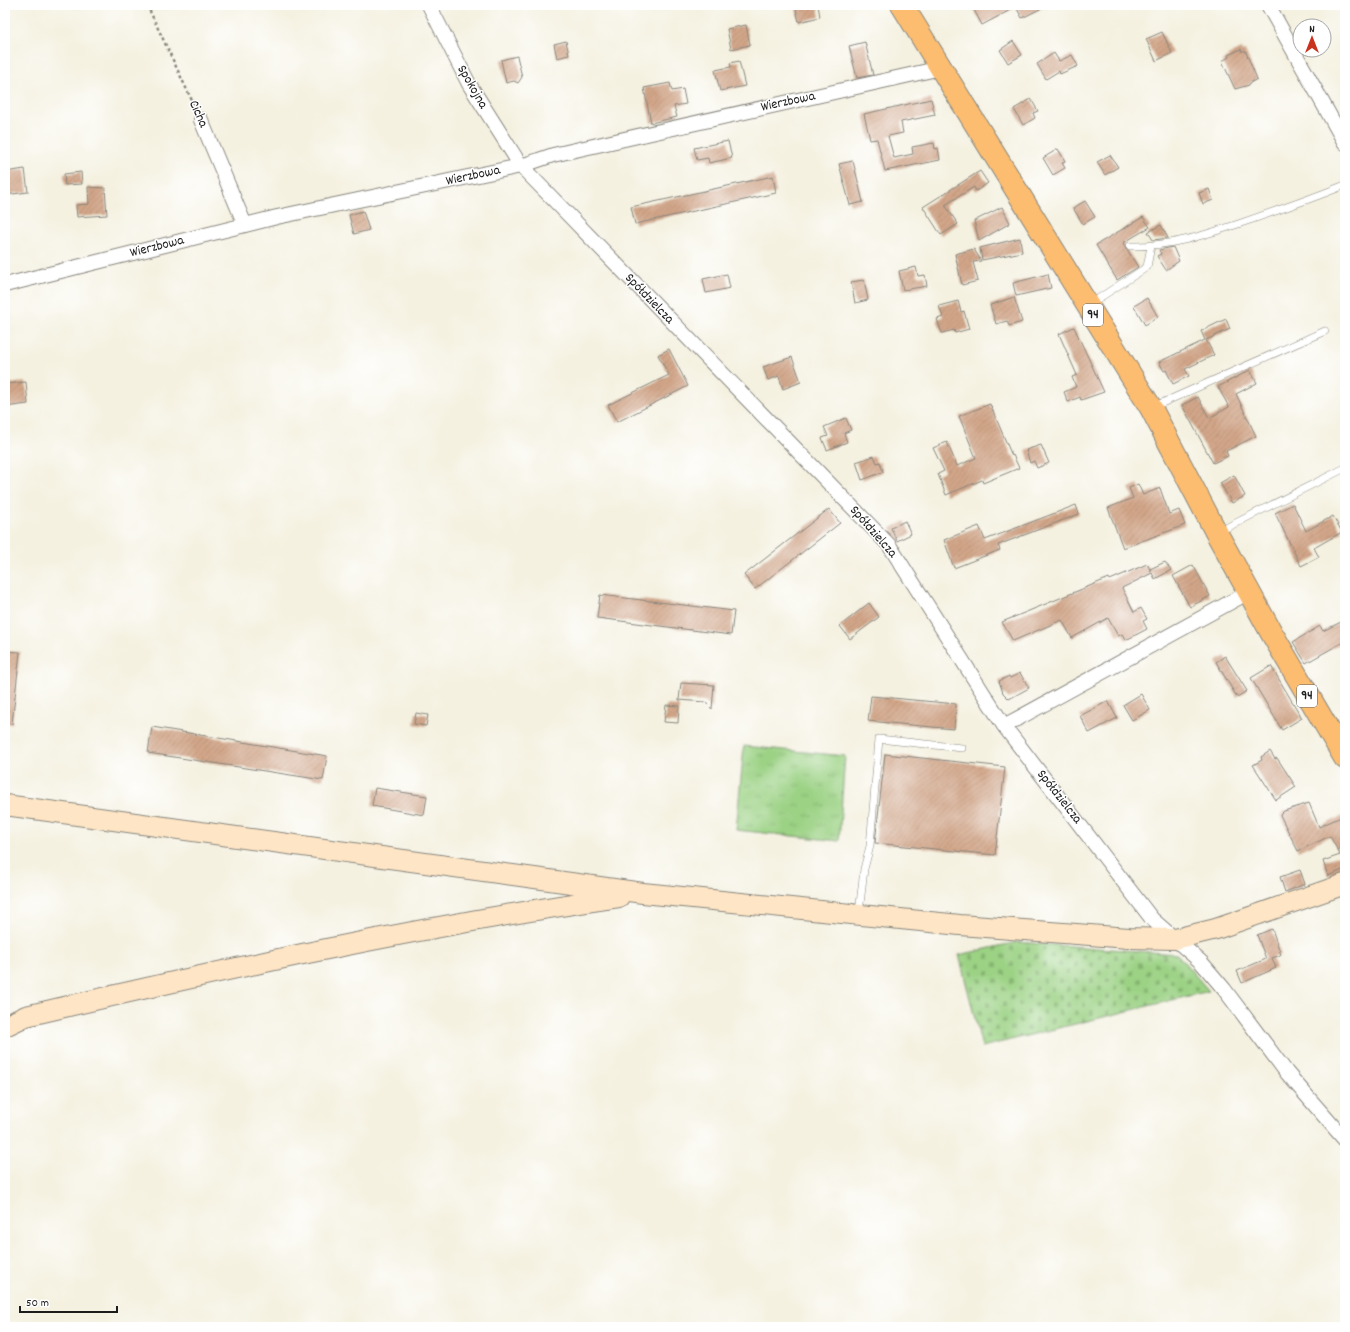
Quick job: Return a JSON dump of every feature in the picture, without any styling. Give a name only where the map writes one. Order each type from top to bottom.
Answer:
[{"type":"main road","name":"94","points":[[902,5],[1151,408],[1216,532],[1301,686],[1345,758]]},
{"type":"main road","points":[[5,805],[643,893],[859,916],[1122,938],[1175,939],[1216,929],[1345,884]]},
{"type":"main road","points":[[534,909],[542,902],[545,895],[545,886],[542,879]]},
{"type":"main road","points":[[5,1026],[26,1016],[205,974],[534,909],[643,893]]},
{"type":"street","name":"Spokojna","points":[[429,5],[469,84],[521,166]]},
{"type":"street","points":[[1268,5],[1345,143]]},
{"type":"street","name":"Wierzbowa","points":[[5,285],[245,225],[521,166],[568,151],[941,68]]},
{"type":"street","name":"Cicha","points":[[201,120],[245,225]]},
{"type":"street","name":"Spółdzielcza","points":[[521,166],[889,545],[1004,726],[1152,919],[1200,962],[1224,989],[1287,1073],[1345,1140]]},
{"type":"street","points":[[1004,726],[1249,592]]},
{"type":"lane","points":[[1130,246],[1151,246],[1210,233],[1296,205],[1345,185]]},
{"type":"lane","points":[[1087,306],[1146,268],[1151,246]]},
{"type":"lane","points":[[1151,408],[1325,331]]},
{"type":"lane","points":[[1216,532],[1345,468]]},
{"type":"lane","points":[[859,916],[864,869],[870,846],[880,739],[962,748]]},
{"type":"path","name":"Cicha","points":[[147,5],[201,120]]},
{"type":"green space","points":[[744,746],[845,756],[839,841],[736,830]]},
{"type":"green space","points":[[1017,942],[1177,954],[1209,991],[982,1047],[959,955]]},
{"type":"building","points":[[795,5],[818,5],[820,17],[799,22]]},
{"type":"building","points":[[983,5],[1048,5],[1022,18],[1016,7],[982,25],[974,10]]},
{"type":"building","points":[[746,25],[750,45],[731,49],[727,29]]},
{"type":"building","points":[[1162,32],[1172,53],[1156,61],[1146,39]]},
{"type":"building","points":[[566,41],[569,55],[557,58],[554,44]]},
{"type":"building","points":[[1013,41],[1022,55],[1008,63],[1000,50]]},
{"type":"building","points":[[865,42],[873,75],[857,78],[849,46]]},
{"type":"building","points":[[1241,49],[1242,52],[1245,50],[1257,79],[1249,85],[1235,89],[1222,61],[1229,57],[1228,55]]},
{"type":"building","points":[[1054,53],[1059,61],[1072,55],[1078,66],[1060,74],[1059,71],[1046,79],[1037,64]]},
{"type":"building","points":[[517,56],[522,77],[518,83],[514,81],[506,83],[501,60]]},
{"type":"building","points":[[739,61],[745,86],[720,91],[715,70],[731,67],[730,63]]},
{"type":"building","points":[[670,83],[672,91],[683,89],[686,104],[674,106],[677,117],[651,123],[644,88]]},
{"type":"building","points":[[931,99],[935,115],[901,122],[903,133],[888,136],[894,158],[913,154],[912,147],[934,143],[935,149],[938,148],[940,160],[885,171],[877,139],[870,140],[864,114]]},
{"type":"building","points":[[1031,99],[1038,111],[1033,113],[1035,118],[1023,125],[1014,109]]},
{"type":"building","points":[[728,141],[732,158],[709,163],[708,158],[697,160],[694,148]]},
{"type":"building","points":[[1058,149],[1065,161],[1062,163],[1065,168],[1053,175],[1043,158]]},
{"type":"building","points":[[1110,155],[1118,167],[1105,175],[1097,162]]},
{"type":"building","points":[[853,161],[863,202],[850,205],[839,164]]},
{"type":"building","points":[[25,169],[28,192],[5,195],[5,172]]},
{"type":"building","points":[[980,171],[988,183],[976,191],[974,187],[945,205],[958,224],[941,235],[923,207]]},
{"type":"building","points":[[81,172],[82,184],[65,185],[64,174]]},
{"type":"building","points":[[773,176],[776,193],[635,224],[631,207]]},
{"type":"building","points":[[88,187],[105,188],[107,215],[77,217],[76,205],[89,204]]},
{"type":"building","points":[[1209,189],[1213,200],[1203,204],[1199,193]]},
{"type":"building","points":[[1085,201],[1095,217],[1083,224],[1073,208]]},
{"type":"building","points":[[1002,207],[1010,223],[979,241],[974,221]]},
{"type":"building","points":[[363,211],[369,230],[354,234],[349,215]]},
{"type":"building","points":[[1143,217],[1150,227],[1123,243],[1138,267],[1117,280],[1096,245]]},
{"type":"building","points":[[1161,225],[1168,238],[1153,240],[1148,232]]},
{"type":"building","points":[[1020,238],[1022,252],[982,260],[980,248]]},
{"type":"building","points":[[1173,247],[1179,261],[1166,270],[1157,256],[1161,254],[1159,250]]},
{"type":"building","points":[[974,249],[981,261],[973,262],[978,281],[962,285],[955,254]]},
{"type":"building","points":[[916,267],[918,276],[925,275],[927,286],[903,290],[899,271]]},
{"type":"building","points":[[727,274],[730,288],[706,293],[703,279]]},
{"type":"building","points":[[1048,274],[1051,288],[1016,296],[1013,283]]},
{"type":"building","points":[[864,280],[868,300],[855,303],[851,282]]},
{"type":"building","points":[[1014,297],[1022,322],[1009,326],[1007,321],[996,324],[990,305]]},
{"type":"building","points":[[1147,298],[1158,317],[1145,325],[1134,306]]},
{"type":"building","points":[[958,301],[961,312],[964,311],[969,329],[955,333],[954,330],[942,333],[937,319],[943,317],[939,306]]},
{"type":"building","points":[[1226,319],[1230,329],[1206,340],[1214,355],[1185,369],[1189,376],[1173,384],[1166,370],[1164,371],[1159,362],[1205,340],[1201,331]]},
{"type":"building","points":[[1074,327],[1104,392],[1081,400],[1080,397],[1068,402],[1064,392],[1076,387],[1072,377],[1077,375],[1059,334]]},
{"type":"building","points":[[669,349],[688,386],[617,422],[608,405],[669,375],[658,355]]},
{"type":"building","points":[[792,357],[801,382],[783,389],[779,376],[768,380],[763,367]]},
{"type":"building","points":[[1250,370],[1257,383],[1236,394],[1256,436],[1226,451],[1228,456],[1213,463],[1182,405],[1198,397],[1209,418],[1229,407],[1218,387]]},
{"type":"building","points":[[26,382],[28,404],[5,407],[5,384]]},
{"type":"building","points":[[990,404],[1012,456],[1013,455],[1019,468],[983,483],[982,480],[946,495],[938,474],[944,471],[933,448],[947,442],[957,466],[976,458],[959,416]]},
{"type":"building","points":[[846,418],[851,430],[844,433],[847,442],[827,450],[822,438],[828,436],[824,427]]},
{"type":"building","points":[[1041,445],[1049,463],[1037,468],[1034,461],[1030,463],[1026,450]]},
{"type":"building","points":[[874,456],[877,463],[880,462],[883,472],[862,480],[856,462]]},
{"type":"building","points":[[1234,475],[1245,496],[1232,503],[1220,483]]},
{"type":"building","points":[[1138,484],[1143,495],[1160,488],[1169,514],[1179,510],[1185,525],[1123,548],[1108,508],[1133,498],[1129,488]]},
{"type":"building","points":[[1293,504],[1306,531],[1333,516],[1342,532],[1314,548],[1319,557],[1301,566],[1275,513]]},
{"type":"building","points":[[1076,505],[1079,514],[998,545],[1000,550],[954,568],[944,540],[979,526],[985,540]]},
{"type":"building","points":[[829,509],[840,523],[755,589],[744,575]]},
{"type":"building","points":[[905,521],[911,534],[897,541],[891,528]]},
{"type":"building","points":[[1165,562],[1171,570],[1155,579],[1152,573],[1122,588],[1134,612],[1141,608],[1147,619],[1143,621],[1147,629],[1126,640],[1122,634],[1118,636],[1108,618],[1072,638],[1062,620],[1013,641],[1002,622],[1147,564],[1151,571],[1150,569]]},
{"type":"building","points":[[1193,565],[1210,596],[1190,607],[1173,576]]},
{"type":"building","points":[[600,595],[734,611],[731,635],[597,618]]},
{"type":"building","points":[[869,603],[879,617],[850,639],[840,626]]},
{"type":"building","points":[[1345,620],[1345,641],[1306,663],[1293,642],[1320,626],[1323,631]]},
{"type":"building","points":[[5,651],[20,652],[12,724],[5,723]]},
{"type":"building","points":[[1225,656],[1247,691],[1237,697],[1216,662]]},
{"type":"building","points":[[1271,666],[1302,718],[1282,730],[1251,678]]},
{"type":"building","points":[[1020,673],[1029,688],[1009,699],[1003,693],[999,681]]},
{"type":"building","points":[[681,683],[714,685],[712,709],[705,702],[679,700]]},
{"type":"building","points":[[1141,694],[1150,710],[1132,720],[1123,705]]},
{"type":"building","points":[[871,696],[956,704],[954,729],[868,721]]},
{"type":"building","points":[[1108,701],[1117,718],[1089,733],[1080,716]]},
{"type":"building","points":[[666,705],[679,706],[678,723],[664,722]]},
{"type":"building","points":[[416,713],[428,715],[426,726],[414,724]]},
{"type":"building","points":[[152,727],[327,756],[323,780],[148,753]]},
{"type":"building","points":[[1270,751],[1275,759],[1277,758],[1296,787],[1276,800],[1253,765],[1262,760],[1261,757]]},
{"type":"building","points":[[885,754],[1005,767],[995,855],[875,843]]},
{"type":"building","points":[[375,788],[427,796],[424,815],[372,806]]},
{"type":"building","points":[[1309,803],[1319,827],[1345,815],[1345,869],[1328,876],[1323,861],[1340,855],[1330,836],[1298,851],[1280,815],[1284,811]]},
{"type":"building","points":[[1300,870],[1305,884],[1285,892],[1280,877]]},
{"type":"building","points":[[1272,929],[1281,955],[1272,958],[1276,968],[1242,983],[1237,971],[1266,959],[1257,935]]}]
